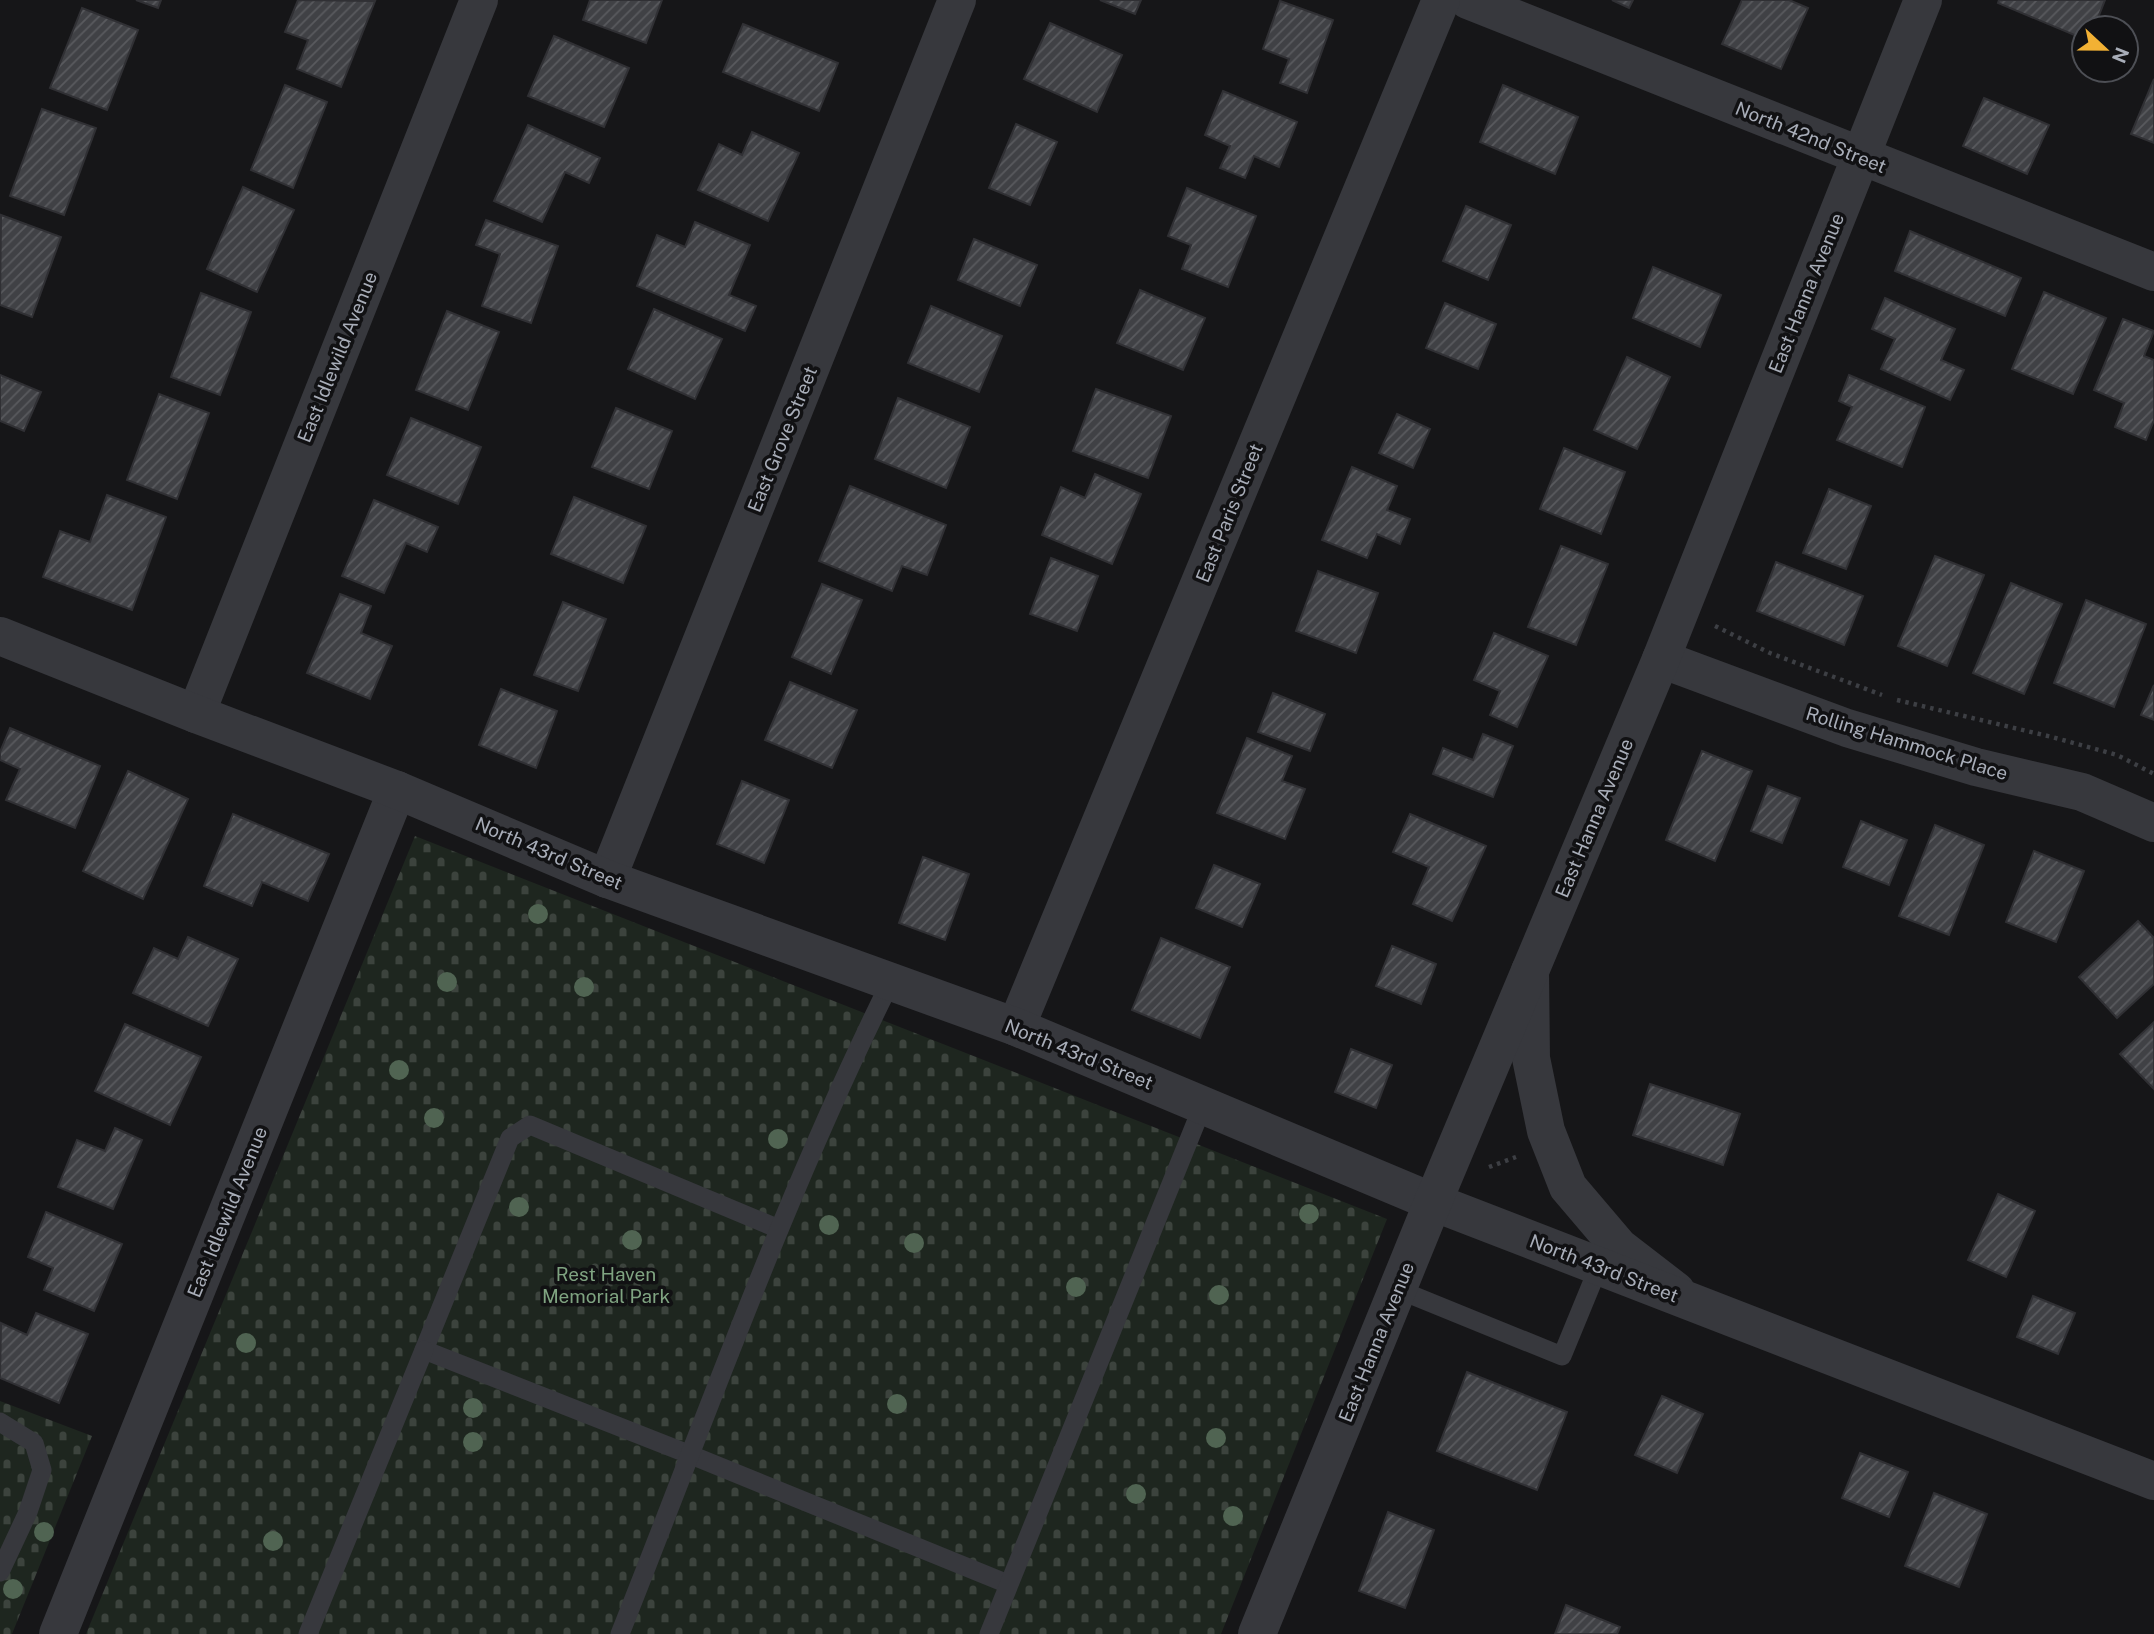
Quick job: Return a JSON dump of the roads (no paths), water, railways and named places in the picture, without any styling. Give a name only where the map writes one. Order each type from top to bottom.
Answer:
[{"type":"street","name":"East Idlewild Avenue","points":[[196,715],[478,0]]},
{"type":"street","name":"East Grove Street","points":[[607,879],[957,0]]},
{"type":"street","name":"East Paris Street","points":[[1016,1027],[1441,0]]},
{"type":"street","name":"North 42nd Street","points":[[1468,0],[2154,272]]},
{"type":"street","name":"East Hanna Avenue","points":[[1257,1634],[1433,1202],[1661,659],[1923,0]]},
{"type":"street","name":"North 43rd Street","points":[[0,636],[196,715],[397,790],[607,879],[1016,1027],[1433,1202],[2154,1481]]},
{"type":"street","name":"Rolling Hammock Place","points":[[1661,659],[1847,728],[1976,767],[2082,792],[2154,823]]},
{"type":"street","name":"East Idlewild Avenue","points":[[58,1634],[397,790]]},
{"type":"street","points":[[1530,971],[1531,1058],[1546,1131],[1568,1187],[1619,1247],[1691,1302]]},
{"type":"lane","points":[[620,1634],[779,1229],[866,1031],[891,981]]},
{"type":"lane","points":[[989,1634],[1203,1105]]},
{"type":"lane","points":[[308,1634],[510,1138],[530,1125],[779,1229]]},
{"type":"lane","points":[[1397,1289],[1562,1356],[1598,1266]]},
{"type":"lane","points":[[424,1350],[1008,1584]]},
{"type":"lane","points":[[0,1422],[34,1443],[42,1470],[29,1512],[0,1572]]},
{"type":"park label","name":"Rest Haven Memorial Park","points":[[606,1285]]}]
